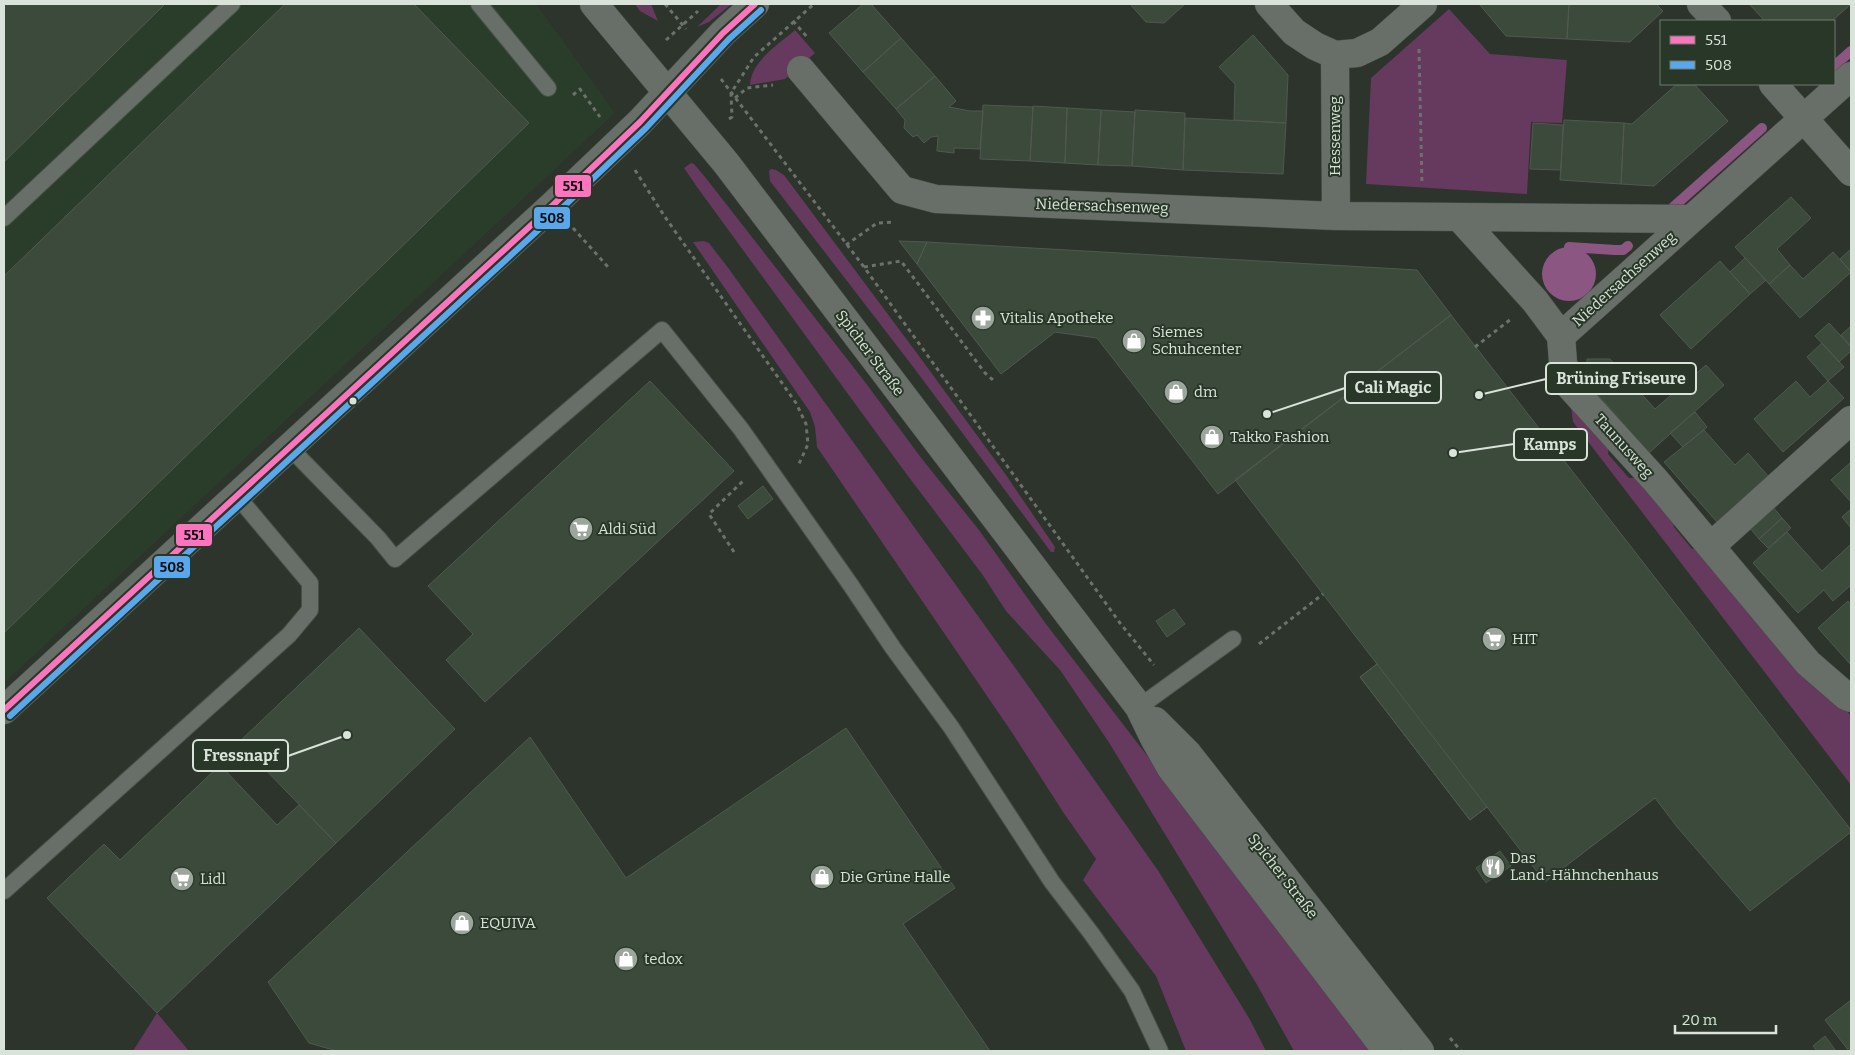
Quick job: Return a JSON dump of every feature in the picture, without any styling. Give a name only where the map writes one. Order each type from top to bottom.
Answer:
[{"type":"street","name":"Spicher Straße","points":[[594,4],[705,138],[878,362],[1139,707],[1171,768],[1388,1051]]},
{"type":"street","points":[[4,710],[553,205],[618,143],[723,33],[756,4]]},
{"type":"street","points":[[1269,4],[1294,32],[1315,46],[1335,55],[1357,53],[1380,42],[1420,6]]},
{"type":"street","points":[[1701,4],[1716,20]]},
{"type":"street","name":"Hessenweg","points":[[1335,55],[1336,216]]},
{"type":"street","name":"Niedersachsenweg","points":[[801,70],[902,190],[936,198],[1336,216],[1691,219]]},
{"type":"street","name":"Niedersachsenweg","points":[[1460,218],[1535,301],[1561,336],[1851,76]]},
{"type":"street","points":[[1774,85],[1851,172]]},
{"type":"street","name":"Taunusweg","points":[[1561,336],[1563,362],[1568,384],[1711,546],[1808,663],[1846,696],[1851,698]]},
{"type":"street","points":[[1711,546],[1851,420]]},
{"type":"street","name":"Spicher Straße","points":[[1139,707],[1188,754],[1420,1051]]},
{"type":"lane","points":[[4,218],[232,4]]},
{"type":"lane","points":[[479,4],[548,88]]},
{"type":"lane","points":[[290,448],[378,538],[395,559],[662,330],[741,429],[893,648],[951,726],[1052,882],[1132,991],[1160,1051]]},
{"type":"lane","points":[[4,892],[289,635],[310,610],[310,583],[237,496]]},
{"type":"lane","points":[[1139,707],[1234,639]]},
{"type":"path","points":[[666,4],[731,93],[760,128],[864,267],[1120,623],[1170,684]]},
{"type":"path","points":[[705,138],[732,117],[731,93],[754,57],[814,4]]},
{"type":"path","points":[[1420,6],[1423,217]]},
{"type":"path","points":[[642,64],[682,24],[700,9]]},
{"type":"path","points":[[548,88],[564,102],[580,89],[618,143],[665,217],[796,403],[806,424],[808,444],[791,481],[782,489]]},
{"type":"path","points":[[846,245],[877,223],[913,221],[936,198]]},
{"type":"path","points":[[553,205],[609,268]]},
{"type":"path","points":[[864,267],[901,261],[985,373],[993,380]]},
{"type":"path","points":[[1476,347],[1535,301]]},
{"type":"path","points":[[734,552],[709,514],[763,462]]},
{"type":"path","points":[[1255,648],[1323,594]]},
{"type":"path","points":[[1449,1036],[1461,1051]]},
{"type":"shaded area","points":[[4,4],[536,4],[615,113],[4,683]]},
{"type":"shaded area","points":[[635,4],[651,4],[658,21],[640,11]]},
{"type":"shaded area","points":[[721,4],[732,4],[709,22],[697,27]]},
{"type":"shaded area","points":[[1449,9],[1490,54],[1567,60],[1562,123],[1531,122],[1527,194],[1366,184],[1371,78]]},
{"type":"shaded area","points":[[795,30],[815,53],[785,79],[750,85],[755,68],[760,61]]},
{"type":"shaded area","points":[[691,163],[705,177],[979,530],[1046,624],[1374,1051],[1294,1051],[1256,983],[1108,741],[1060,670],[1006,611],[982,574],[902,468],[697,187],[684,168]]},
{"type":"shaded area","points":[[771,169],[784,175],[919,356],[1006,475],[1055,547],[1054,552],[1051,552],[914,368],[770,181],[769,171]]},
{"type":"shaded area","points":[[704,241],[709,243],[729,269],[1034,694],[1159,872],[1249,1018],[1266,1051],[1186,1051],[1156,976],[1083,880],[1096,859],[817,447],[815,427],[810,412],[693,242]]},
{"type":"shaded area","points":[[1569,247],[1579,249],[1588,255],[1594,264],[1596,274],[1594,284],[1588,293],[1579,299],[1569,301],[1559,299],[1550,293],[1544,284],[1542,274],[1544,264],[1550,255],[1559,249]]},
{"type":"shaded area","points":[[1571,407],[1609,444],[1608,454],[1629,478],[1640,478],[1672,513],[1674,527],[1692,549],[1705,549],[1851,716],[1851,785],[1573,422]]},
{"type":"shaded area","points":[[157,1013],[189,1051],[133,1051]]},
{"type":"building","points":[[4,4],[165,4],[4,162]]},
{"type":"building","points":[[285,4],[414,4],[529,123],[4,633],[4,276]]},
{"type":"building","points":[[863,4],[871,4],[901,38],[863,72],[829,33]]},
{"type":"building","points":[[1130,4],[1185,4],[1164,23],[1146,22]]},
{"type":"building","points":[[1479,4],[1569,4],[1567,39],[1506,36]]},
{"type":"building","points":[[1569,4],[1656,4],[1663,11],[1630,42],[1567,39]]},
{"type":"building","points":[[1749,4],[1850,5],[1833,20],[1764,20]]},
{"type":"building","points":[[1253,35],[1288,75],[1286,123],[1234,120],[1235,84],[1219,67]]},
{"type":"building","points":[[901,38],[935,76],[896,109],[863,72]]},
{"type":"building","points":[[935,76],[956,101],[949,107],[970,111],[983,111],[980,149],[954,148],[954,153],[937,151],[938,136],[931,137],[924,143],[917,135],[913,137],[904,128],[905,120],[896,109]]},
{"type":"building","points":[[1676,85],[1695,85],[1728,121],[1654,186],[1621,184],[1624,123],[1632,124]]},
{"type":"building","points":[[983,105],[1033,107],[1030,161],[980,159]]},
{"type":"building","points":[[1033,106],[1067,108],[1065,163],[1030,161]]},
{"type":"building","points":[[1067,108],[1101,110],[1098,165],[1065,163]]},
{"type":"building","points":[[1101,110],[1135,112],[1132,166],[1098,165]]},
{"type":"building","points":[[1135,110],[1185,113],[1183,170],[1132,166]]},
{"type":"building","points":[[1185,118],[1286,123],[1283,174],[1183,170]]},
{"type":"building","points":[[1564,120],[1624,123],[1621,184],[1560,180]]},
{"type":"building","points":[[1533,123],[1563,125],[1561,170],[1530,169]]},
{"type":"building","points":[[1791,197],[1811,218],[1777,249],[1790,265],[1769,284],[1735,247]]},
{"type":"building","points":[[899,241],[927,242],[917,264]]},
{"type":"building","points":[[927,242],[1417,270],[1451,315],[1218,494],[1097,338],[1055,332],[1001,374],[917,264]]},
{"type":"building","points":[[1851,249],[1851,272],[1840,259]]},
{"type":"building","points":[[1833,252],[1851,272],[1800,318],[1769,284],[1790,265],[1803,279]]},
{"type":"building","points":[[1745,258],[1766,280],[1750,294],[1730,272]]},
{"type":"building","points":[[1720,261],[1750,294],[1691,349],[1660,315]]},
{"type":"building","points":[[1451,315],[1851,830],[1851,832],[1750,911],[1678,828],[1655,798],[1545,882],[1487,807],[1470,820],[1360,677],[1377,664],[1235,480]]},
{"type":"building","points":[[1829,323],[1851,347],[1851,351],[1839,362],[1815,336]]},
{"type":"building","points":[[1851,326],[1851,347],[1841,335]]},
{"type":"building","points":[[1822,343],[1844,367],[1828,381],[1807,357]]},
{"type":"building","points":[[1587,359],[1610,359],[1655,409],[1706,365],[1724,385],[1649,453],[1586,381]]},
{"type":"building","name":"Aldi Süd","points":[[650,381],[734,471],[485,702],[446,660],[473,634],[428,586]]},
{"type":"building","points":[[1796,381],[1810,397],[1828,381],[1844,398],[1783,452],[1754,419]]},
{"type":"building","points":[[1695,412],[1707,427],[1683,447],[1670,433]]},
{"type":"building","points":[[1704,430],[1735,465],[1748,453],[1768,476],[1717,522],[1664,462]]},
{"type":"building","points":[[1851,462],[1851,502],[1831,480]]},
{"type":"building","points":[[763,486],[773,499],[748,519],[738,506]]},
{"type":"building","points":[[1773,507],[1782,518],[1759,539],[1750,528]]},
{"type":"building","points":[[1851,509],[1851,528],[1842,517]]},
{"type":"building","points":[[1782,518],[1791,528],[1768,548],[1759,539]]},
{"type":"building","points":[[1787,532],[1822,571],[1851,544],[1851,585],[1833,601],[1824,590],[1798,613],[1753,563]]},
{"type":"building","points":[[1848,601],[1851,605],[1851,665],[1818,628]]},
{"type":"building","points":[[1174,609],[1185,624],[1167,637],[1156,621]]},
{"type":"building","points":[[359,628],[455,729],[336,843],[239,742]]},
{"type":"building","points":[[1377,664],[1487,807],[1470,820],[1360,677]]},
{"type":"building","points":[[846,728],[955,888],[903,924],[990,1051],[337,1051],[309,1043],[268,982],[530,737],[626,878]]},
{"type":"building","name":"Lidl","points":[[220,765],[277,825],[299,805],[336,843],[157,1013],[47,898],[104,844],[120,860]]},
{"type":"building","name":"Das Land-Hähnchenhaus","points":[[1500,851],[1511,866],[1486,883],[1476,868]]},
{"type":"building","points":[[1851,1000],[1851,1051],[1849,1051],[1825,1020]]},
{"type":"building","points":[[1825,1036],[1836,1051],[1817,1051],[1813,1046]]},
{"type":"waterway","points":[[1835,65],[1851,51]]},
{"type":"waterway","points":[[1671,209],[1762,128]]},
{"type":"waterway","points":[[1569,247],[1623,250],[1628,246]]},
{"type":"transit line","name":"551","points":[[4,710],[553,205],[640,122],[723,33],[755,4]]},
{"type":"transit line","name":"508","points":[[10,716],[559,211],[646,128],[729,39],[761,10]]},
{"type":"place","name":"Vitalis Apotheke","points":[[983,318]]},
{"type":"place","name":"Siemes Schuhcenter","points":[[1134,341]]},
{"type":"place","name":"dm","points":[[1176,392]]},
{"type":"place","name":"Brüning Friseure","points":[[1479,395]]},
{"type":"place","name":"Cali Magic","points":[[1267,414]]},
{"type":"place","name":"Takko Fashion","points":[[1212,437]]},
{"type":"place","name":"Kamps","points":[[1453,453]]},
{"type":"place","name":"Aldi Süd","points":[[581,529]]},
{"type":"place","name":"HIT","points":[[1494,639]]},
{"type":"place","name":"Fressnapf","points":[[347,735]]},
{"type":"place","name":"Das Land-Hähnchenhaus","points":[[1493,867]]},
{"type":"place","name":"Die Grüne Halle","points":[[822,877]]},
{"type":"place","name":"Lidl","points":[[182,879]]},
{"type":"place","name":"EQUIVA","points":[[462,923]]},
{"type":"place","name":"tedox","points":[[626,959]]}]
